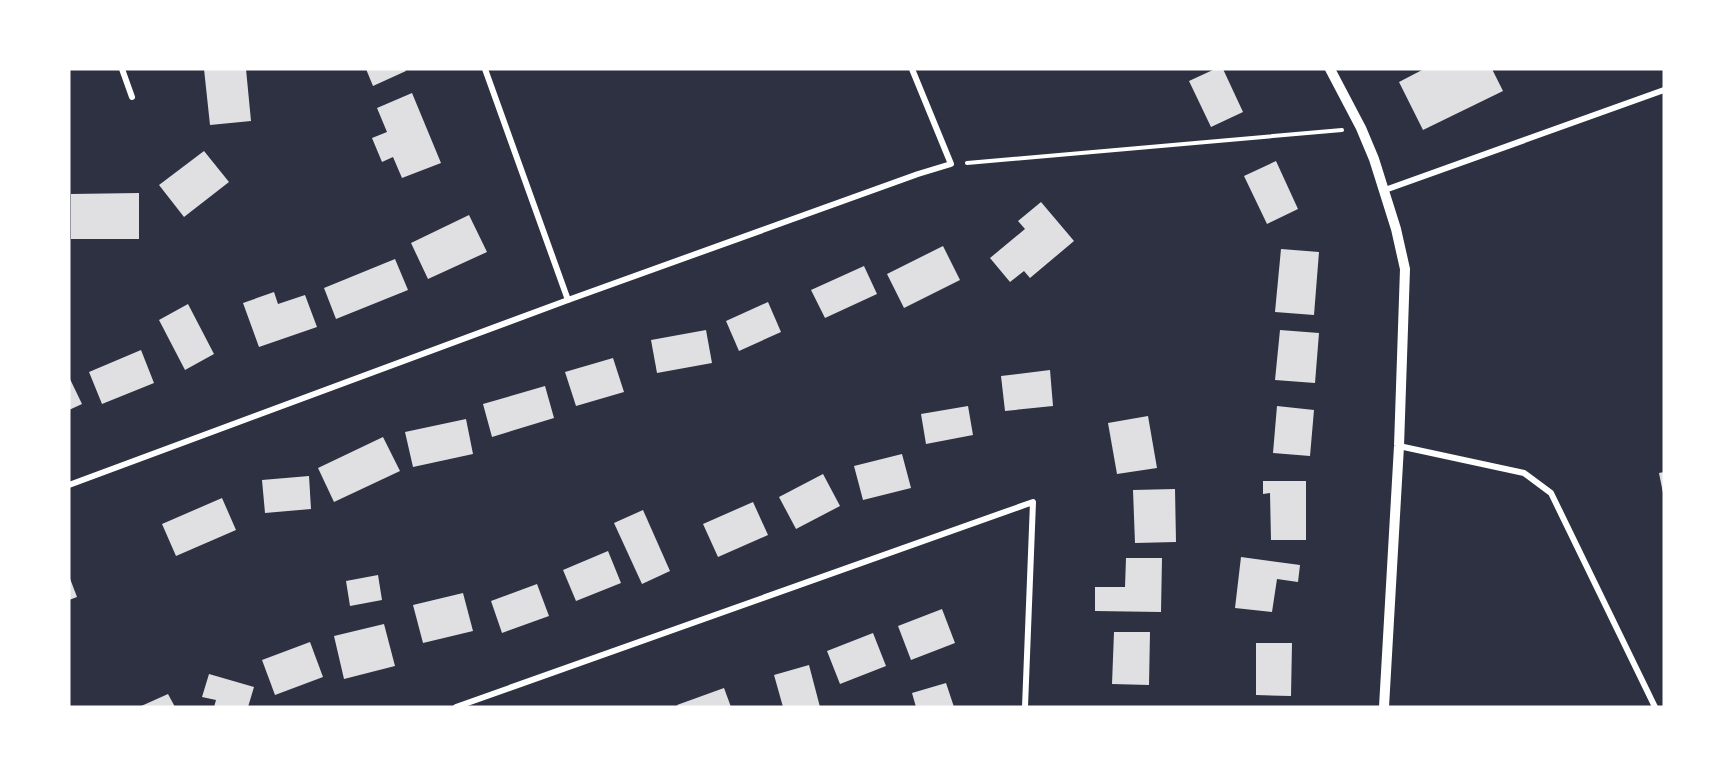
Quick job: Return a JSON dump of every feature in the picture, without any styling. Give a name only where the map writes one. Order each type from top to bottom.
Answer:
[{"type":"street","points":[[122,69],[132,97]]},
{"type":"street","points":[[485,69],[568,300]]},
{"type":"street","points":[[69,485],[568,300],[951,164],[912,69]]},
{"type":"street","points":[[1330,69],[1361,128],[1385,190],[1405,269],[1399,446],[1384,707]]},
{"type":"street","points":[[1385,190],[1664,90]]},
{"type":"street","points":[[1399,446],[1524,473],[1551,493],[1655,707]]},
{"type":"street","points":[[456,707],[1033,502],[1025,707]]},
{"type":"path","points":[[951,164],[1361,128]]},
{"type":"building","points":[[204,69],[246,69],[251,121],[210,125]]},
{"type":"building","points":[[366,69],[405,69],[406,71],[373,86]]},
{"type":"building","points":[[1215,69],[1223,69],[1243,112],[1211,127],[1189,81]]},
{"type":"building","points":[[1424,69],[1492,69],[1503,91],[1423,130],[1399,82]]},
{"type":"building","points":[[412,93],[441,163],[402,178],[393,157],[382,162],[372,138],[387,132],[377,108]]},
{"type":"building","points":[[204,151],[229,182],[184,217],[159,185]]},
{"type":"building","points":[[1276,161],[1298,209],[1267,224],[1244,176]]},
{"type":"building","points":[[139,193],[139,239],[71,239],[71,194]]},
{"type":"building","points":[[1041,202],[1074,241],[1030,278],[1024,271],[1010,282],[990,258],[1025,229],[1018,221]]},
{"type":"building","points":[[469,215],[487,252],[428,279],[411,243]]},
{"type":"building","points":[[943,246],[960,280],[904,308],[887,274]]},
{"type":"building","points":[[1281,249],[1319,252],[1314,315],[1275,312]]},
{"type":"building","points":[[395,259],[408,290],[336,319],[324,288]]},
{"type":"building","points":[[864,266],[877,294],[825,318],[811,290]]},
{"type":"building","points":[[274,292],[278,304],[305,295],[317,327],[259,347],[243,303]]},
{"type":"building","points":[[768,302],[781,332],[739,351],[726,321]]},
{"type":"building","points":[[188,304],[214,354],[185,370],[159,320]]},
{"type":"building","points":[[706,330],[712,363],[657,373],[651,340]]},
{"type":"building","points":[[1280,330],[1319,333],[1315,383],[1275,380]]},
{"type":"building","points":[[141,350],[154,383],[102,404],[89,372]]},
{"type":"building","points":[[613,358],[624,392],[576,406],[565,372]]},
{"type":"building","points":[[1050,370],[1053,406],[1005,411],[1001,376]]},
{"type":"building","points":[[69,377],[82,404],[69,410]]},
{"type":"building","points":[[545,386],[554,418],[492,437],[483,404]]},
{"type":"building","points":[[968,406],[973,435],[926,444],[921,414]]},
{"type":"building","points":[[1277,406],[1314,410],[1310,456],[1273,453]]},
{"type":"building","points":[[1148,416],[1157,468],[1117,474],[1108,423]]},
{"type":"building","points":[[466,419],[473,454],[413,467],[405,432]]},
{"type":"building","points":[[383,437],[400,471],[334,502],[318,468]]},
{"type":"building","points":[[902,454],[911,488],[863,500],[854,466]]},
{"type":"building","points":[[1664,472],[1664,493],[1663,493],[1659,473]]},
{"type":"building","points":[[823,474],[840,506],[796,529],[779,497]]},
{"type":"building","points":[[309,476],[311,509],[265,513],[262,480]]},
{"type":"building","points":[[1263,481],[1306,481],[1306,540],[1271,540],[1270,493],[1263,494]]},
{"type":"building","points":[[1175,489],[1176,542],[1135,543],[1133,490]]},
{"type":"building","points":[[222,498],[236,530],[176,556],[162,524]]},
{"type":"building","points":[[753,502],[768,535],[718,557],[703,524]]},
{"type":"building","points":[[643,510],[670,571],[642,584],[614,523]]},
{"type":"building","points":[[608,551],[621,583],[576,601],[563,570]]},
{"type":"building","points":[[1241,557],[1300,565],[1298,582],[1277,579],[1272,612],[1235,608]]},
{"type":"building","points":[[1126,558],[1162,558],[1161,612],[1095,611],[1095,587],[1125,587]]},
{"type":"building","points":[[378,575],[382,600],[350,606],[346,581]]},
{"type":"building","points":[[69,576],[77,597],[69,600]]},
{"type":"building","points":[[537,584],[549,616],[502,633],[491,601]]},
{"type":"building","points":[[463,593],[473,631],[423,643],[413,605]]},
{"type":"building","points":[[942,609],[955,643],[911,660],[898,626]]},
{"type":"building","points":[[384,624],[395,666],[344,679],[334,636]]},
{"type":"building","points":[[1114,632],[1150,632],[1149,685],[1112,684]]},
{"type":"building","points":[[873,633],[886,666],[840,684],[827,651]]},
{"type":"building","points":[[310,642],[323,677],[275,695],[262,660]]},
{"type":"building","points":[[1256,643],[1292,643],[1291,696],[1256,695]]},
{"type":"building","points":[[809,665],[820,707],[783,707],[774,675]]},
{"type":"building","points":[[209,674],[254,687],[248,707],[214,707],[216,700],[202,697]]},
{"type":"building","points":[[946,683],[954,707],[916,707],[912,693]]},
{"type":"building","points":[[724,688],[731,707],[678,707],[677,705]]},
{"type":"building","points":[[168,694],[175,707],[139,707]]}]
